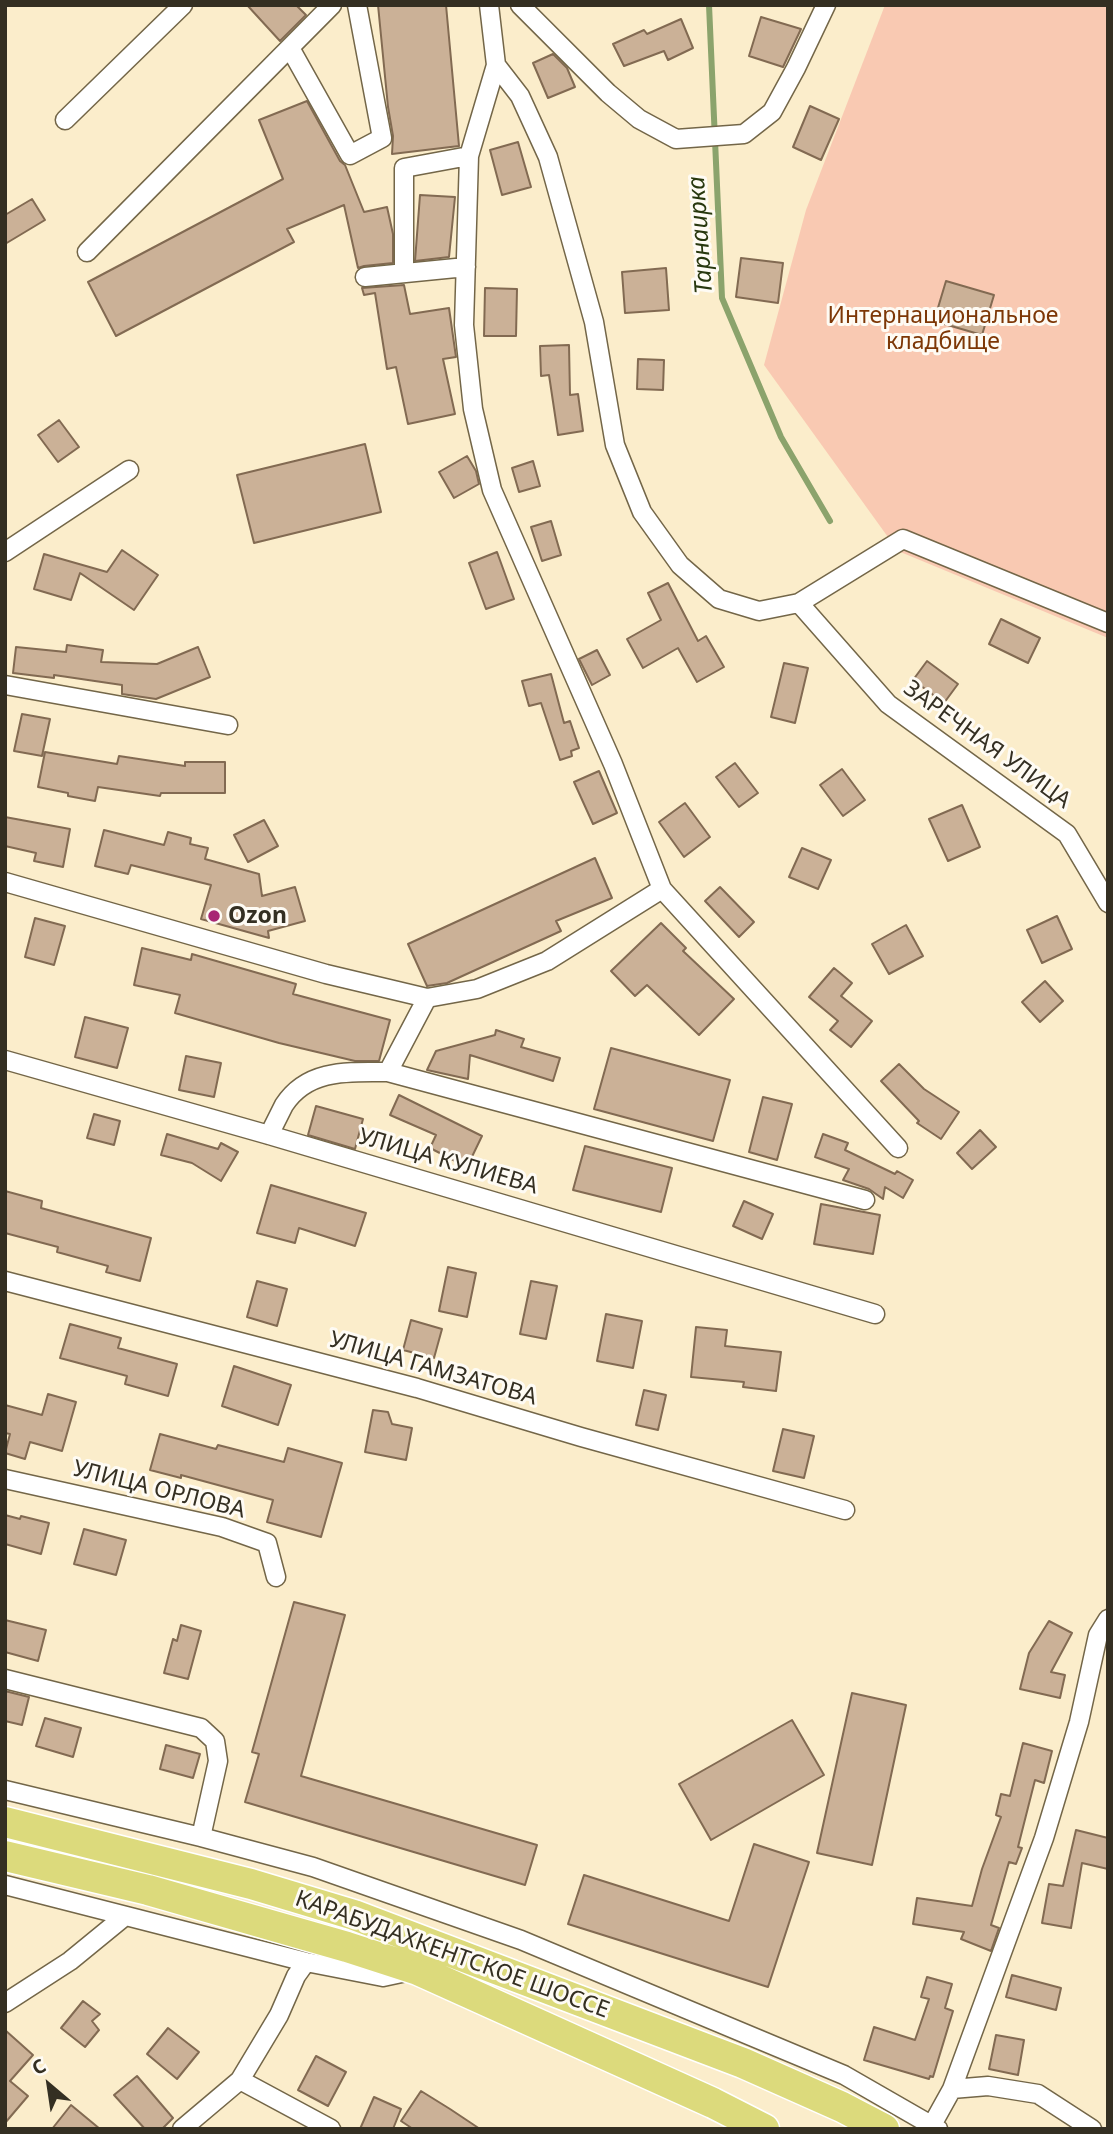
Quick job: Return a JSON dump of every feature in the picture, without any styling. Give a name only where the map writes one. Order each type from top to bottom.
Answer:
[{"type":"highway","name":"КАРАБУДАХКЕНТСКОЕ ШОССЕ","points":[[5,1822],[251,1884],[354,1915],[743,2063],[842,2107],[884,2129]]},
{"type":"highway","name":"КАРАБУДАХКЕНТСКОЕ ШОССЕ","points":[[5,1856],[148,1890],[335,1943],[418,1970],[764,2129]]},
{"type":"street","points":[[65,120],[183,5]]},
{"type":"street","points":[[87,252],[332,5]]},
{"type":"street","points":[[290,48],[350,155],[382,138],[357,5]]},
{"type":"street","points":[[489,5],[496,65],[470,156],[464,326],[472,409],[492,490],[613,764],[662,889],[898,1148]]},
{"type":"street","points":[[520,5],[608,93],[639,119],[676,139],[744,134],[772,112],[826,5]]},
{"type":"street","points":[[496,65],[520,96],[548,157],[594,322],[615,445],[642,512],[680,565],[719,599],[759,611],[799,603],[903,539],[1108,623]]},
{"type":"street","points":[[404,273],[404,169],[470,156]]},
{"type":"street","points":[[365,277],[466,267]]},
{"type":"street","points":[[5,552],[129,470]]},
{"type":"street","name":"ЗАРЕЧНАЯ УЛИЦА","points":[[799,603],[888,704],[1068,834],[1108,903]]},
{"type":"street","points":[[5,685],[228,725]]},
{"type":"street","points":[[5,882],[326,974],[427,998],[477,989],[547,961],[662,889]]},
{"type":"street","points":[[388,1072],[427,998]]},
{"type":"street","name":"УЛИЦА КУЛИЕВА","points":[[5,1060],[875,1314]]},
{"type":"street","points":[[269,1135],[285,1103],[308,1082],[338,1072],[388,1072],[865,1200]]},
{"type":"street","name":"УЛИЦА ГАМЗАТОВА","points":[[5,1281],[417,1388],[581,1437],[845,1510]]},
{"type":"street","name":"УЛИЦА ОРЛОВА","points":[[5,1479],[222,1527],[267,1544],[276,1577]]},
{"type":"street","points":[[5,1790],[313,1867],[521,1940],[844,2075],[935,2127],[952,2090],[1044,1838],[1079,1722],[1098,1635],[1108,1619]]},
{"type":"street","points":[[5,1679],[201,1728],[215,1741],[218,1761],[201,1837]]},
{"type":"street","points":[[5,1885],[306,1962],[383,1976],[418,1970]]},
{"type":"street","points":[[5,2003],[70,1961],[125,1916]]},
{"type":"street","points":[[182,2129],[240,2080],[279,2015],[296,1976],[306,1962]]},
{"type":"street","points":[[240,2080],[330,2128]]},
{"type":"street","points":[[952,2090],[988,2086],[1038,2094],[1093,2129]]},
{"type":"green space","name":"Интернациональное кладбище","points":[[885,5],[1108,5],[1108,638],[898,551],[764,365],[806,210]]},
{"type":"building","points":[[247,5],[296,5],[306,15],[280,41]]},
{"type":"building","points":[[378,5],[446,5],[459,146],[392,154],[393,136]]},
{"type":"building","points":[[761,17],[801,29],[783,67],[749,56]]},
{"type":"building","points":[[681,19],[693,48],[668,60],[664,51],[624,66],[613,44],[644,30],[647,34]]},
{"type":"building","points":[[553,54],[567,68],[575,87],[548,98],[533,63]]},
{"type":"building","points":[[307,101],[340,161],[345,165],[364,212],[387,207],[393,234],[393,263],[358,268],[344,205],[287,229],[294,242],[116,336],[88,282],[283,179],[259,120]]},
{"type":"building","points":[[810,106],[839,119],[821,160],[793,147]]},
{"type":"building","points":[[518,142],[531,187],[502,195],[490,150]]},
{"type":"building","points":[[420,195],[455,197],[449,257],[415,261]]},
{"type":"building","points":[[32,199],[45,220],[5,244],[5,215]]},
{"type":"building","points":[[741,258],[783,263],[778,303],[736,297]]},
{"type":"building","points":[[666,268],[669,310],[625,313],[622,272]]},
{"type":"building","points":[[946,281],[994,295],[982,335],[934,321]]},
{"type":"building","points":[[404,285],[410,314],[449,308],[456,357],[443,359],[455,414],[408,424],[396,367],[387,369],[375,293],[364,295],[362,288]]},
{"type":"building","points":[[485,288],[517,289],[516,336],[484,336]]},
{"type":"building","points":[[569,345],[570,395],[578,394],[583,431],[558,435],[549,375],[541,376],[540,346]]},
{"type":"building","points":[[638,359],[664,360],[663,390],[637,389]]},
{"type":"building","points":[[59,420],[79,447],[58,462],[38,435]]},
{"type":"building","points":[[365,444],[381,512],[254,543],[237,475]]},
{"type":"building","points":[[467,456],[476,471],[479,484],[454,498],[439,472]]},
{"type":"building","points":[[533,461],[540,486],[519,492],[512,468]]},
{"type":"building","points":[[551,521],[561,555],[542,561],[531,527]]},
{"type":"building","points":[[122,550],[158,575],[134,610],[80,573],[71,600],[34,589],[44,554],[107,572]]},
{"type":"building","points":[[497,552],[514,599],[486,609],[469,563]]},
{"type":"building","points":[[668,583],[698,641],[706,636],[724,667],[697,682],[678,648],[643,668],[627,639],[661,620],[648,593]]},
{"type":"building","points":[[1001,619],[1040,638],[1028,663],[989,644]]},
{"type":"building","points":[[67,645],[103,650],[101,662],[157,664],[198,647],[210,677],[156,699],[122,694],[122,685],[54,675],[54,678],[13,673],[16,647],[66,652]]},
{"type":"building","points":[[597,650],[610,675],[592,685],[579,659]]},
{"type":"building","points":[[927,661],[958,684],[944,703],[913,680]]},
{"type":"building","points":[[784,663],[808,668],[795,723],[771,717]]},
{"type":"building","points":[[551,674],[564,723],[570,721],[579,748],[571,751],[572,756],[560,760],[541,703],[529,706],[522,681]]},
{"type":"building","points":[[22,714],[50,719],[42,756],[14,751]]},
{"type":"building","points":[[45,752],[117,764],[119,756],[185,766],[185,762],[225,762],[225,793],[161,793],[160,796],[98,787],[95,801],[68,796],[68,793],[38,787]]},
{"type":"building","points":[[735,763],[758,793],[739,807],[716,777]]},
{"type":"building","points":[[842,769],[865,800],[843,816],[820,785]]},
{"type":"building","points":[[599,771],[617,813],[593,824],[574,782]]},
{"type":"building","points":[[685,803],[710,837],[684,857],[659,822]]},
{"type":"building","points":[[962,805],[980,847],[948,861],[929,819]]},
{"type":"building","points":[[5,817],[70,829],[63,867],[34,861],[36,853],[5,846]]},
{"type":"building","points":[[264,820],[278,846],[248,862],[234,835]]},
{"type":"building","points":[[104,830],[164,845],[168,832],[191,838],[190,844],[208,848],[205,859],[259,874],[262,896],[295,887],[305,921],[268,931],[269,938],[201,919],[211,885],[131,865],[128,874],[95,866]]},
{"type":"building","points":[[802,848],[831,860],[818,889],[789,877]]},
{"type":"building","points":[[595,858],[612,898],[556,921],[561,931],[447,983],[427,986],[408,944]]},
{"type":"building","points":[[720,887],[754,922],[739,937],[705,901]]},
{"type":"building","points":[[1057,916],[1072,949],[1042,963],[1027,930]]},
{"type":"building","points":[[35,918],[65,926],[54,965],[25,957]]},
{"type":"building","points":[[661,923],[686,948],[683,951],[734,999],[699,1035],[647,985],[635,996],[611,971]]},
{"type":"building","points":[[906,925],[923,956],[889,974],[872,944]]},
{"type":"building","points":[[142,948],[191,960],[192,954],[296,984],[293,994],[390,1020],[379,1061],[355,1061],[279,1043],[175,1013],[180,995],[134,985]]},
{"type":"building","points":[[834,968],[852,983],[841,996],[872,1021],[851,1047],[830,1030],[838,1021],[809,997]]},
{"type":"building","points":[[1045,981],[1063,1001],[1040,1022],[1022,1002]]},
{"type":"building","points":[[85,1017],[128,1028],[117,1068],[75,1057]]},
{"type":"building","points":[[496,1030],[524,1039],[521,1047],[560,1058],[553,1081],[470,1055],[468,1079],[427,1070],[436,1051],[495,1035]]},
{"type":"building","points":[[611,1048],[730,1080],[713,1141],[594,1109]]},
{"type":"building","points":[[186,1056],[221,1063],[214,1097],[179,1090]]},
{"type":"building","points":[[899,1064],[924,1089],[959,1112],[941,1139],[917,1123],[919,1121],[881,1081]]},
{"type":"building","points":[[399,1095],[482,1136],[467,1167],[430,1148],[436,1135],[390,1115]]},
{"type":"building","points":[[763,1097],[792,1104],[777,1160],[749,1152]]},
{"type":"building","points":[[316,1106],[363,1119],[355,1149],[308,1135]]},
{"type":"building","points":[[94,1114],[120,1121],[114,1145],[87,1138]]},
{"type":"building","points":[[980,1130],[996,1147],[972,1169],[957,1153]]},
{"type":"building","points":[[167,1134],[218,1149],[221,1143],[238,1152],[221,1181],[192,1163],[161,1155]]},
{"type":"building","points":[[823,1134],[848,1143],[845,1150],[913,1180],[903,1198],[885,1187],[883,1199],[869,1189],[843,1180],[849,1169],[815,1157]]},
{"type":"building","points":[[585,1146],[672,1168],[661,1212],[573,1190]]},
{"type":"building","points":[[271,1185],[366,1213],[355,1246],[299,1228],[295,1243],[257,1233]]},
{"type":"building","points":[[5,1191],[42,1201],[41,1208],[151,1238],[140,1281],[106,1272],[108,1266],[57,1252],[58,1247],[5,1233]]},
{"type":"building","points":[[744,1201],[773,1214],[762,1239],[733,1226]]},
{"type":"building","points":[[821,1204],[880,1215],[873,1254],[814,1244]]},
{"type":"building","points":[[448,1267],[476,1273],[467,1317],[439,1311]]},
{"type":"building","points":[[257,1281],[287,1289],[277,1326],[247,1317]]},
{"type":"building","points":[[531,1281],[557,1286],[546,1339],[520,1334]]},
{"type":"building","points":[[606,1314],[642,1321],[633,1368],[597,1361]]},
{"type":"building","points":[[411,1320],[442,1329],[434,1358],[403,1350]]},
{"type":"building","points":[[70,1324],[121,1338],[118,1348],[177,1364],[168,1396],[125,1384],[127,1376],[60,1358]]},
{"type":"building","points":[[696,1327],[727,1330],[725,1346],[781,1352],[776,1391],[743,1387],[744,1382],[691,1377]]},
{"type":"building","points":[[234,1366],[291,1385],[278,1425],[222,1406]]},
{"type":"building","points":[[644,1390],[666,1395],[658,1430],[636,1425]]},
{"type":"building","points":[[48,1394],[76,1402],[62,1451],[30,1442],[25,1459],[5,1453],[10,1434],[5,1433],[5,1405],[42,1415]]},
{"type":"building","points":[[373,1410],[388,1412],[392,1424],[412,1428],[406,1460],[365,1452]]},
{"type":"building","points":[[783,1429],[814,1436],[804,1478],[773,1471]]},
{"type":"building","points":[[160,1434],[216,1449],[218,1445],[284,1462],[288,1448],[342,1463],[321,1537],[267,1522],[273,1500],[181,1475],[181,1478],[150,1470]]},
{"type":"building","points":[[5,1515],[49,1523],[41,1554],[5,1544]]},
{"type":"building","points":[[84,1529],[126,1540],[116,1575],[74,1564]]},
{"type":"building","points":[[294,1602],[345,1615],[301,1776],[537,1845],[525,1885],[245,1802],[259,1754],[252,1752]]},
{"type":"building","points":[[5,1620],[46,1630],[38,1661],[5,1652]]},
{"type":"building","points":[[1049,1621],[1072,1633],[1051,1672],[1065,1675],[1060,1698],[1020,1689],[1029,1653]]},
{"type":"building","points":[[181,1625],[201,1631],[188,1679],[164,1673],[173,1639],[177,1641]]},
{"type":"building","points":[[5,1691],[29,1697],[22,1725],[5,1721]]},
{"type":"building","points":[[852,1693],[906,1705],[872,1865],[817,1853]]},
{"type":"building","points":[[45,1718],[81,1728],[73,1757],[36,1746]]},
{"type":"building","points":[[792,1720],[824,1775],[711,1840],[679,1784]]},
{"type":"building","points":[[1023,1743],[1052,1751],[1044,1783],[1035,1780],[1018,1847],[1022,1848],[1016,1864],[1009,1862],[991,1925],[999,1928],[991,1951],[961,1939],[964,1932],[913,1924],[917,1898],[972,1906],[1001,1817],[996,1815],[1001,1794],[1010,1796]]},
{"type":"building","points":[[166,1745],[200,1754],[193,1778],[160,1769]]},
{"type":"building","points":[[1076,1830],[1108,1838],[1108,1869],[1082,1863],[1071,1928],[1042,1923],[1049,1884],[1063,1886]]},
{"type":"building","points":[[754,1844],[809,1862],[768,1987],[568,1924],[584,1875],[729,1921]]},
{"type":"building","points":[[1012,1975],[1061,1988],[1056,2010],[1006,1997]]},
{"type":"building","points":[[927,1977],[952,1984],[945,2008],[953,2011],[933,2077],[930,2076],[929,2079],[864,2060],[874,2027],[915,2040],[929,1999],[921,1997]]},
{"type":"building","points":[[83,2001],[100,2014],[92,2021],[99,2030],[85,2047],[61,2028]]},
{"type":"building","points":[[168,2028],[199,2052],[177,2079],[147,2054]]},
{"type":"building","points":[[5,2030],[33,2055],[10,2081],[28,2096],[5,2123]]},
{"type":"building","points":[[996,2035],[1024,2040],[1018,2075],[989,2069]]},
{"type":"building","points":[[316,2056],[346,2072],[328,2106],[298,2090]]},
{"type":"building","points":[[137,2076],[173,2118],[162,2129],[145,2129],[114,2095]]},
{"type":"building","points":[[421,2091],[480,2129],[413,2129],[401,2121]]},
{"type":"building","points":[[374,2097],[401,2109],[393,2129],[360,2129]]},
{"type":"building","points":[[71,2105],[100,2129],[52,2129]]},
{"type":"waterway","name":"Тарнаирка","points":[[709,5],[722,298],[781,437],[830,521]]},
{"type":"place","name":"Ozon","points":[[214,916]]}]
